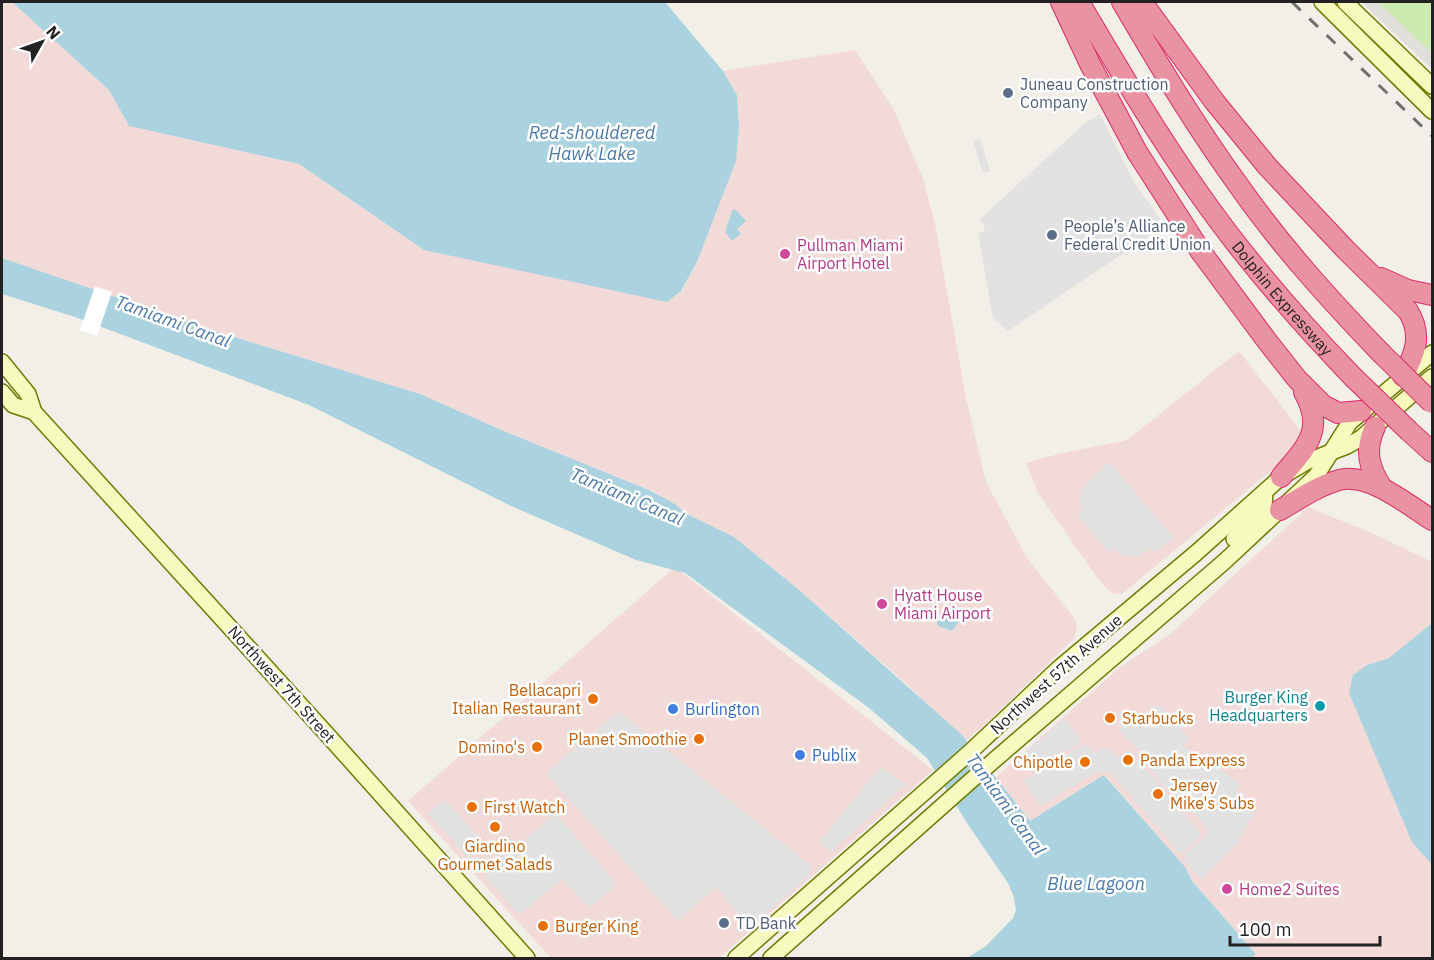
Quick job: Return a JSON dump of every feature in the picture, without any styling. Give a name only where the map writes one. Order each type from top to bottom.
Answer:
[{"type":"highway","points":[[1061,2],[1090,64],[1160,190],[1202,252],[1297,380],[1311,403],[1314,414],[1313,432],[1306,447],[1281,477]]},
{"type":"highway","name":"Dolphin Expressway","points":[[1079,2],[1137,101],[1197,191],[1267,282],[1353,377],[1432,452]]},
{"type":"highway","name":"Dolphin Expressway","points":[[1122,2],[1188,112],[1240,189],[1306,272],[1381,353],[1432,403]]},
{"type":"highway","points":[[1142,2],[1214,101],[1267,166],[1368,272],[1402,304],[1415,324],[1416,347],[1414,357],[1402,377]]},
{"type":"highway","points":[[1368,272],[1408,290],[1432,295]]},
{"type":"highway","points":[[1297,380],[1333,412],[1361,411]]},
{"type":"highway","points":[[1375,427],[1369,443],[1368,461],[1372,473],[1382,488]]},
{"type":"highway","points":[[1280,510],[1314,490],[1341,479],[1359,479],[1382,488],[1432,520]]},
{"type":"main road","points":[[1322,2],[1432,111]]},
{"type":"main road","points":[[1345,2],[1432,86]]},
{"type":"main road","name":"Northwest 57th Avenue","points":[[771,958],[984,769],[1225,561],[1316,476],[1342,431],[1361,411],[1432,353]]},
{"type":"main road","name":"Northwest 7th Street","points":[[2,362],[7,373],[28,394],[34,412],[341,749],[527,958]]},
{"type":"main road","name":"Northwest 57th Avenue","points":[[736,958],[969,753],[1058,669],[1197,553],[1281,477],[1308,461],[1355,442],[1432,377]]},
{"type":"main road","name":"Northwest 7th Street","points":[[2,392],[13,405],[34,412]]},
{"type":"main road","points":[[1225,561],[1234,539],[1264,507],[1265,492]]},
{"type":"main road","points":[[845,892],[844,882],[847,872],[866,843]]},
{"type":"main road","points":[[809,924],[825,897],[826,878]]},
{"type":"shaded area","points":[[2,2],[12,2],[109,90],[129,126],[299,164],[424,250],[682,291],[697,262],[736,161],[739,127],[737,95],[723,71],[855,50],[894,110],[923,179],[935,224],[966,398],[986,482],[1027,558],[1075,619],[1077,627],[1075,638],[966,741],[902,680],[798,589],[734,537],[685,513],[675,504],[650,490],[506,432],[420,394],[218,332],[2,258]]},
{"type":"shaded area","points":[[1361,2],[1432,2],[1432,69]]},
{"type":"shaded area","points":[[1100,114],[1133,180],[1160,219],[1154,223],[1158,230],[1008,331],[993,318],[978,233],[983,232],[985,226],[980,219],[1084,124]]},
{"type":"shaded area","points":[[980,138],[990,171],[983,173],[973,141]]},
{"type":"shaded area","points":[[1239,351],[1304,435],[1291,454],[1122,594],[1111,593],[1099,580],[1038,493],[1026,463],[1127,440]]},
{"type":"shaded area","points":[[1109,462],[1174,538],[1156,552],[1151,548],[1137,556],[1123,556],[1114,549],[1109,553],[1078,516],[1083,509],[1080,505],[1081,489]]},
{"type":"shaded area","points":[[1308,507],[1374,534],[1432,562],[1432,623],[1389,658],[1367,665],[1412,842],[1432,865],[1432,958],[1251,958],[1256,953],[1192,881],[1186,868],[1105,775],[1030,821],[995,778],[1120,667],[1169,635]]},
{"type":"shaded area","points":[[675,567],[933,770],[719,958],[551,958],[408,801]]},
{"type":"shaded area","points":[[1159,705],[1189,738],[1183,745],[1201,763],[1207,757],[1240,785],[1235,792],[1257,807],[1238,842],[1201,879],[1183,859],[1186,856],[1184,854],[1208,834],[1207,829],[1194,812],[1190,813],[1180,804],[1182,801],[1162,783],[1136,753],[1139,750],[1118,730],[1132,718],[1137,723]]},
{"type":"shaded area","points":[[619,711],[811,866],[809,876],[750,927],[716,887],[678,921],[546,773]]},
{"type":"shaded area","points":[[1064,719],[1082,740],[1068,752],[1065,749],[1048,765],[1041,764],[1038,768],[1025,753]]},
{"type":"shaded area","points":[[1083,745],[1088,746],[1095,753],[1103,748],[1111,749],[1118,759],[1129,750],[1202,835],[1180,854],[1111,773],[1097,772],[1040,806],[1024,780]]},
{"type":"shaded area","points":[[880,768],[906,784],[831,852],[820,841]]},
{"type":"shaded area","points":[[444,799],[483,841],[468,858],[428,813]]},
{"type":"shaded area","points":[[555,813],[617,884],[590,908],[562,879],[519,915],[485,876]]},
{"type":"green space","points":[[1378,2],[1432,2],[1432,53]]},
{"type":"water","name":"Red-shouldered Hawk Lake","points":[[12,2],[665,2],[723,71],[737,95],[739,127],[736,161],[697,262],[681,291],[667,302],[424,250],[299,164],[129,126],[109,90]]},
{"type":"water","points":[[735,209],[746,221],[737,229],[741,234],[732,241],[725,232],[732,211]]},
{"type":"water","points":[[2,258],[218,332],[420,394],[649,490],[675,504],[685,513],[734,537],[798,589],[962,735],[1030,821],[1104,775],[1186,868],[1192,881],[1256,954],[1251,958],[967,958],[986,946],[1013,918],[1016,910],[1014,898],[1008,883],[927,758],[869,708],[685,573],[636,560],[511,506],[309,405],[75,317],[2,294]]},
{"type":"water","points":[[956,615],[959,621],[952,631],[938,626],[936,620],[939,617]]},
{"type":"water","points":[[1432,623],[1432,865],[1412,842],[1349,693],[1353,675],[1367,665],[1389,658]]},
{"type":"pier","points":[[95,286],[112,292],[97,336],[80,330]]},
{"type":"railway","points":[[1292,2],[1432,136]]},
{"type":"place","name":"Juneau Construction Company","points":[[1008,93]]},
{"type":"place","name":"People’s Alliance Federal Credit Union","points":[[1052,235]]},
{"type":"place","name":"Pullman Miami Airport Hotel","points":[[785,254]]},
{"type":"place","name":"Hyatt House Miami Airport","points":[[882,604]]},
{"type":"place","name":"Bellacapri Italian Restaurant","points":[[593,699]]},
{"type":"place","name":"Burger King Headquarters","points":[[1320,706]]},
{"type":"place","name":"Burlington","points":[[673,709]]},
{"type":"place","name":"Starbucks","points":[[1110,718]]},
{"type":"place","name":"Planet Smoothie","points":[[699,739]]},
{"type":"place","name":"Domino's","points":[[537,747]]},
{"type":"place","name":"Publix","points":[[800,755]]},
{"type":"place","name":"Panda Express","points":[[1128,760]]},
{"type":"place","name":"Chipotle","points":[[1085,762]]},
{"type":"place","name":"Jersey Mike's Subs","points":[[1158,794]]},
{"type":"place","name":"First Watch","points":[[472,807]]},
{"type":"place","name":"Giardino Gourmet Salads","points":[[495,827]]},
{"type":"place","name":"Home2 Suites","points":[[1227,889]]},
{"type":"place","name":"TD Bank","points":[[724,923]]},
{"type":"place","name":"Burger King","points":[[543,926]]},
{"type":"water label","name":"Tamiami Canal","points":[[173,321]]},
{"type":"water label","name":"Tamiami Canal","points":[[627,496]]},
{"type":"water label","name":"Tamiami Canal","points":[[1006,804]]},
{"type":"water label","name":"Blue Lagoon","points":[[1096,883]]}]
